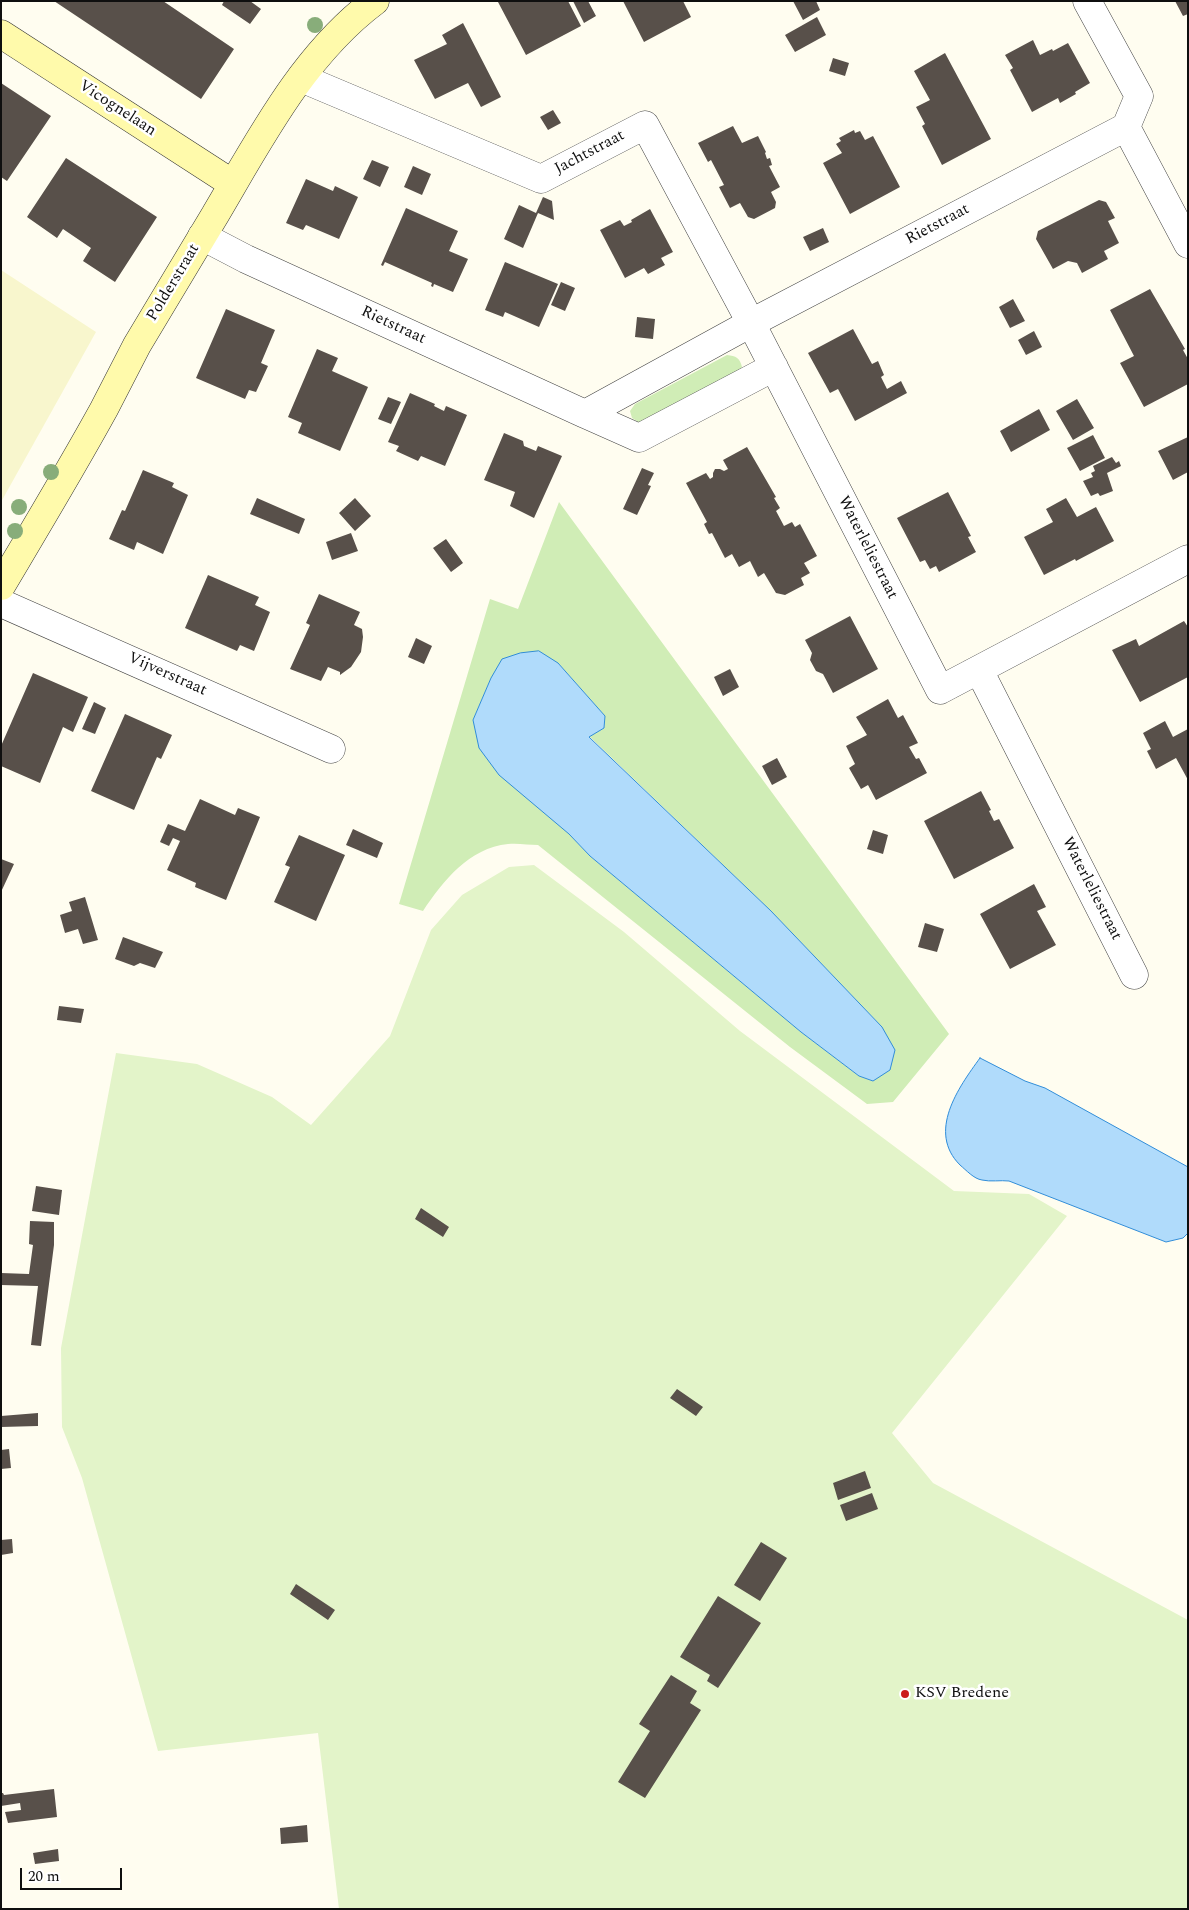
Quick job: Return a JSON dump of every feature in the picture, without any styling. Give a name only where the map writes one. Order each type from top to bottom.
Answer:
[{"type":"street","name":"Polderstraat","points":[[1,586],[104,409],[136,347],[263,134],[301,78],[331,41],[375,1]]},
{"type":"street","points":[[1087,1],[1139,96],[1126,127],[1188,244]]},
{"type":"street","name":"Vicognelaan","points":[[1,34],[233,184]]},
{"type":"street","name":"Jachtstraat","points":[[301,78],[541,179],[645,125],[751,323]]},
{"type":"street","name":"Rietstraat","points":[[585,414],[751,323],[1126,127]]},
{"type":"street","name":"Rietstraat","points":[[202,236],[246,259],[639,438],[774,367]]},
{"type":"street","points":[[751,323],[774,367]]},
{"type":"street","name":"Waterleliestraat","points":[[774,367],[940,690],[1188,559]]},
{"type":"street","name":"Vijverstraat","points":[[1,603],[332,749]]},
{"type":"street","name":"Waterleliestraat","points":[[979,670],[1134,975]]},
{"type":"shaded area","points":[[1,270],[96,332],[1,502]]},
{"type":"green space","points":[[727,355],[735,357],[740,361],[742,367],[737,375],[643,425],[632,418],[630,411],[635,404]]},
{"type":"green space","points":[[559,502],[949,1034],[893,1102],[867,1104],[790,1047],[538,845],[508,844],[481,852],[469,859],[448,878],[423,911],[399,904],[490,599],[518,609]],"holes":[[[558,663],[605,716],[604,728],[589,736],[771,911],[882,1027],[873,1081],[859,1076],[801,1032],[590,856],[569,834],[473,720],[491,678]]]},
{"type":"green space","points":[[534,865],[624,932],[740,1031],[954,1191],[1029,1194],[1067,1216],[892,1433],[933,1483],[1188,1620],[1188,1909],[339,1909],[318,1733],[158,1751],[82,1478],[62,1427],[61,1348],[116,1053],[197,1064],[272,1097],[311,1125],[390,1036],[431,930],[462,895],[509,867]]},
{"type":"water","points":[[539,651],[558,663],[605,716],[604,728],[589,737],[771,911],[882,1027],[895,1050],[890,1070],[873,1081],[859,1076],[801,1032],[590,856],[569,834],[499,775],[479,748],[473,720],[491,678],[502,659],[520,653]]},
{"type":"water","points":[[980,1058],[1025,1081],[1045,1088],[1188,1167],[1188,1233],[1183,1238],[1166,1242],[1009,1181],[982,1180],[967,1172],[950,1152],[946,1139],[946,1125],[949,1110],[955,1096]]},
{"type":"building","points":[[54,1],[163,1],[234,49],[201,99]]},
{"type":"building","points":[[224,1],[250,1],[261,9],[250,24],[222,5]]},
{"type":"building","points":[[499,1],[568,1],[581,26],[526,55]]},
{"type":"building","points":[[573,1],[588,1],[596,16],[584,23]]},
{"type":"building","points":[[623,1],[683,1],[691,17],[644,42]]},
{"type":"building","points":[[793,1],[816,1],[820,10],[803,20]]},
{"type":"building","points":[[1175,1],[1188,1],[1188,14],[1183,16]]},
{"type":"building","points":[[817,17],[826,35],[795,52],[785,35]]},
{"type":"building","points":[[463,23],[501,97],[481,107],[468,83],[435,99],[414,60],[447,44],[442,35]]},
{"type":"building","points":[[1033,40],[1040,55],[1068,43],[1090,83],[1060,103],[1058,98],[1032,112],[1010,70],[1013,68],[1005,55]]},
{"type":"building","points":[[945,53],[991,139],[942,165],[922,126],[925,124],[916,107],[930,100],[914,71]]},
{"type":"building","points":[[833,58],[849,63],[845,76],[829,71]]},
{"type":"building","points":[[1,83],[51,116],[7,181],[1,177]]},
{"type":"building","points":[[553,110],[561,123],[548,130],[540,117]]},
{"type":"building","points":[[733,126],[742,143],[758,136],[766,152],[767,159],[770,158],[772,165],[769,166],[780,187],[771,192],[776,202],[775,208],[754,219],[748,217],[740,203],[730,208],[719,187],[724,185],[711,160],[708,162],[698,143]]},
{"type":"building","points":[[854,130],[855,133],[860,131],[865,140],[873,136],[900,187],[850,214],[823,163],[842,153],[836,144],[841,141],[839,138]]},
{"type":"building","points":[[66,158],[157,217],[115,282],[83,261],[91,248],[63,229],[57,238],[27,217]]},
{"type":"building","points":[[372,160],[389,167],[380,187],[363,179]]},
{"type":"building","points":[[413,166],[431,174],[422,195],[404,187]]},
{"type":"building","points":[[306,179],[333,191],[335,186],[358,197],[339,239],[306,225],[303,230],[286,223]]},
{"type":"building","points":[[543,197],[552,201],[554,220],[538,213],[523,248],[504,239],[519,205],[536,213]]},
{"type":"building","points":[[1099,200],[1106,202],[1115,218],[1108,221],[1119,243],[1104,251],[1108,259],[1082,273],[1077,263],[1068,261],[1053,269],[1036,239],[1038,231]]},
{"type":"building","points":[[406,208],[458,231],[449,251],[468,259],[453,292],[434,284],[433,287],[431,286],[432,283],[385,262],[383,266],[381,265]]},
{"type":"building","points":[[650,209],[673,252],[661,258],[665,265],[648,274],[644,268],[625,278],[600,230],[620,220],[624,226]]},
{"type":"building","points":[[823,228],[829,242],[810,251],[803,237]]},
{"type":"building","points":[[505,262],[558,284],[539,327],[505,312],[503,317],[485,310]]},
{"type":"building","points":[[561,282],[575,288],[565,311],[551,305]]},
{"type":"building","points":[[1150,289],[1185,349],[1183,350],[1188,359],[1188,384],[1144,407],[1120,363],[1134,356],[1110,310]]},
{"type":"building","points":[[1013,299],[1025,321],[1010,328],[999,307]]},
{"type":"building","points":[[226,309],[275,330],[261,363],[268,366],[256,392],[249,390],[245,399],[196,378]]},
{"type":"building","points":[[637,317],[655,319],[653,339],[635,337]]},
{"type":"building","points":[[853,329],[872,364],[878,361],[884,375],[881,377],[887,389],[901,381],[907,393],[855,421],[838,389],[830,393],[808,353]]},
{"type":"building","points":[[1034,331],[1042,347],[1026,355],[1018,340]]},
{"type":"building","points":[[317,349],[338,358],[332,371],[368,387],[340,451],[298,433],[302,423],[288,417]]},
{"type":"building","points":[[410,393],[435,404],[434,406],[444,411],[446,406],[467,415],[445,466],[421,456],[418,461],[396,451],[399,446],[388,442]]},
{"type":"building","points":[[388,397],[401,402],[391,424],[378,419]]},
{"type":"building","points":[[1077,399],[1094,428],[1073,440],[1056,411]]},
{"type":"building","points":[[1039,409],[1050,430],[1011,452],[1000,431]]},
{"type":"building","points":[[504,433],[523,441],[524,446],[536,451],[538,446],[562,456],[534,518],[510,506],[515,492],[484,480]]},
{"type":"building","points":[[1093,435],[1105,458],[1080,471],[1067,448]]},
{"type":"building","points":[[1188,437],[1188,472],[1173,480],[1158,451]]},
{"type":"building","points":[[747,447],[776,497],[774,498],[780,508],[776,511],[784,526],[792,522],[795,527],[800,524],[817,556],[804,563],[810,573],[801,578],[804,585],[785,595],[776,593],[764,573],[758,577],[750,561],[739,567],[732,554],[725,558],[712,533],[709,534],[704,524],[707,522],[686,483],[706,473],[710,479],[713,477],[715,469],[724,471],[728,469],[723,460]]},
{"type":"building","points":[[1112,457],[1116,463],[1119,461],[1121,466],[1107,473],[1113,491],[1100,496],[1098,493],[1091,496],[1083,481],[1093,477],[1091,473],[1095,471],[1093,466]]},
{"type":"building","points":[[642,468],[654,473],[648,485],[651,486],[637,515],[623,509]]},
{"type":"building","points":[[143,470],[174,483],[172,487],[188,495],[163,554],[137,542],[134,550],[109,539],[122,510],[125,511]]},
{"type":"building","points":[[948,492],[971,536],[968,537],[976,552],[939,572],[936,566],[930,569],[925,560],[920,562],[897,518]]},
{"type":"building","points":[[257,498],[305,519],[299,534],[250,514]]},
{"type":"building","points":[[355,498],[371,516],[355,531],[339,513]]},
{"type":"building","points":[[1066,498],[1077,517],[1096,507],[1114,541],[1044,575],[1024,537],[1053,522],[1046,509]]},
{"type":"building","points":[[351,533],[358,551],[332,560],[326,542]]},
{"type":"building","points":[[446,539],[463,563],[451,572],[433,548]]},
{"type":"building","points":[[208,575],[259,597],[255,605],[270,612],[254,651],[240,645],[237,651],[185,628]]},
{"type":"building","points":[[319,594],[360,612],[354,625],[362,629],[363,637],[361,652],[351,667],[340,675],[340,672],[328,667],[321,681],[290,669],[310,625],[306,623]]},
{"type":"building","points":[[850,616],[878,669],[833,693],[823,674],[816,671],[810,660],[812,653],[805,640]]},
{"type":"building","points":[[1184,621],[1188,627],[1188,677],[1140,702],[1112,650],[1136,639],[1139,646]]},
{"type":"building","points":[[416,638],[432,646],[424,664],[408,657]]},
{"type":"building","points":[[730,669],[739,687],[723,696],[714,677]]},
{"type":"building","points":[[33,673],[88,697],[73,732],[63,727],[40,783],[1,766],[1,746]]},
{"type":"building","points":[[888,699],[898,718],[903,715],[918,743],[909,747],[916,759],[919,758],[927,773],[876,800],[868,785],[861,789],[849,768],[855,764],[846,746],[867,735],[856,717]]},
{"type":"building","points":[[94,702],[106,708],[95,734],[82,729]]},
{"type":"building","points":[[125,714],[172,735],[161,759],[157,757],[134,810],[91,791]]},
{"type":"building","points":[[1165,721],[1173,737],[1188,729],[1188,780],[1176,758],[1156,769],[1147,751],[1151,749],[1143,733]]},
{"type":"building","points":[[777,758],[787,777],[772,785],[762,766]]},
{"type":"building","points":[[981,791],[991,810],[989,811],[994,821],[999,819],[1014,848],[954,879],[924,821]]},
{"type":"building","points":[[200,799],[235,815],[238,808],[260,817],[226,900],[195,887],[196,883],[167,870],[180,841],[173,838],[169,846],[160,842],[168,824],[185,831]]},
{"type":"building","points":[[353,829],[383,843],[377,858],[346,845]]},
{"type":"building","points":[[873,830],[888,835],[883,854],[867,849]]},
{"type":"building","points":[[299,835],[345,855],[316,921],[274,902],[290,867],[285,865]]},
{"type":"building","points":[[1,859],[14,864],[1,892]]},
{"type":"building","points":[[1034,884],[1046,907],[1037,911],[1056,945],[1010,969],[980,914]]},
{"type":"building","points":[[85,897],[98,940],[83,944],[78,929],[65,933],[60,915],[72,911],[69,902]]},
{"type":"building","points":[[925,923],[944,929],[937,952],[918,947]]},
{"type":"building","points":[[123,937],[163,952],[155,968],[140,963],[134,966],[115,959]]},
{"type":"building","points":[[59,1006],[84,1009],[81,1023],[57,1020]]},
{"type":"building","points":[[36,1186],[62,1190],[59,1215],[32,1211]]},
{"type":"building","points":[[421,1208],[449,1227],[443,1237],[415,1219]]},
{"type":"building","points":[[30,1221],[54,1222],[54,1245],[41,1346],[31,1345],[38,1286],[1,1285],[1,1273],[29,1274],[33,1245],[29,1244]]},
{"type":"building","points":[[677,1389],[703,1407],[696,1416],[670,1398]]},
{"type":"building","points":[[38,1413],[38,1426],[1,1427],[1,1416]]},
{"type":"building","points":[[9,1449],[11,1468],[1,1469],[1,1450]]},
{"type":"building","points":[[865,1471],[871,1488],[838,1500],[833,1483]]},
{"type":"building","points":[[872,1493],[878,1509],[846,1521],[840,1505]]},
{"type":"building","points":[[12,1539],[13,1553],[1,1555],[1,1540]]},
{"type":"building","points":[[761,1542],[787,1558],[760,1601],[734,1585]]},
{"type":"building","points":[[296,1584],[335,1610],[328,1620],[290,1594]]},
{"type":"building","points":[[718,1596],[761,1623],[718,1688],[707,1681],[710,1675],[680,1657]]},
{"type":"building","points":[[671,1675],[697,1691],[690,1703],[701,1710],[645,1798],[618,1782],[650,1731],[639,1724]]},
{"type":"building","points":[[54,1789],[57,1817],[8,1823],[5,1812],[21,1810],[20,1803],[1,1806],[1,1793],[4,1795]]},
{"type":"building","points":[[307,1825],[308,1842],[281,1844],[280,1828]]},
{"type":"building","points":[[58,1849],[59,1861],[35,1864],[33,1853]]},
{"type":"place","name":"KSV Bredene","points":[[905,1694]]}]
